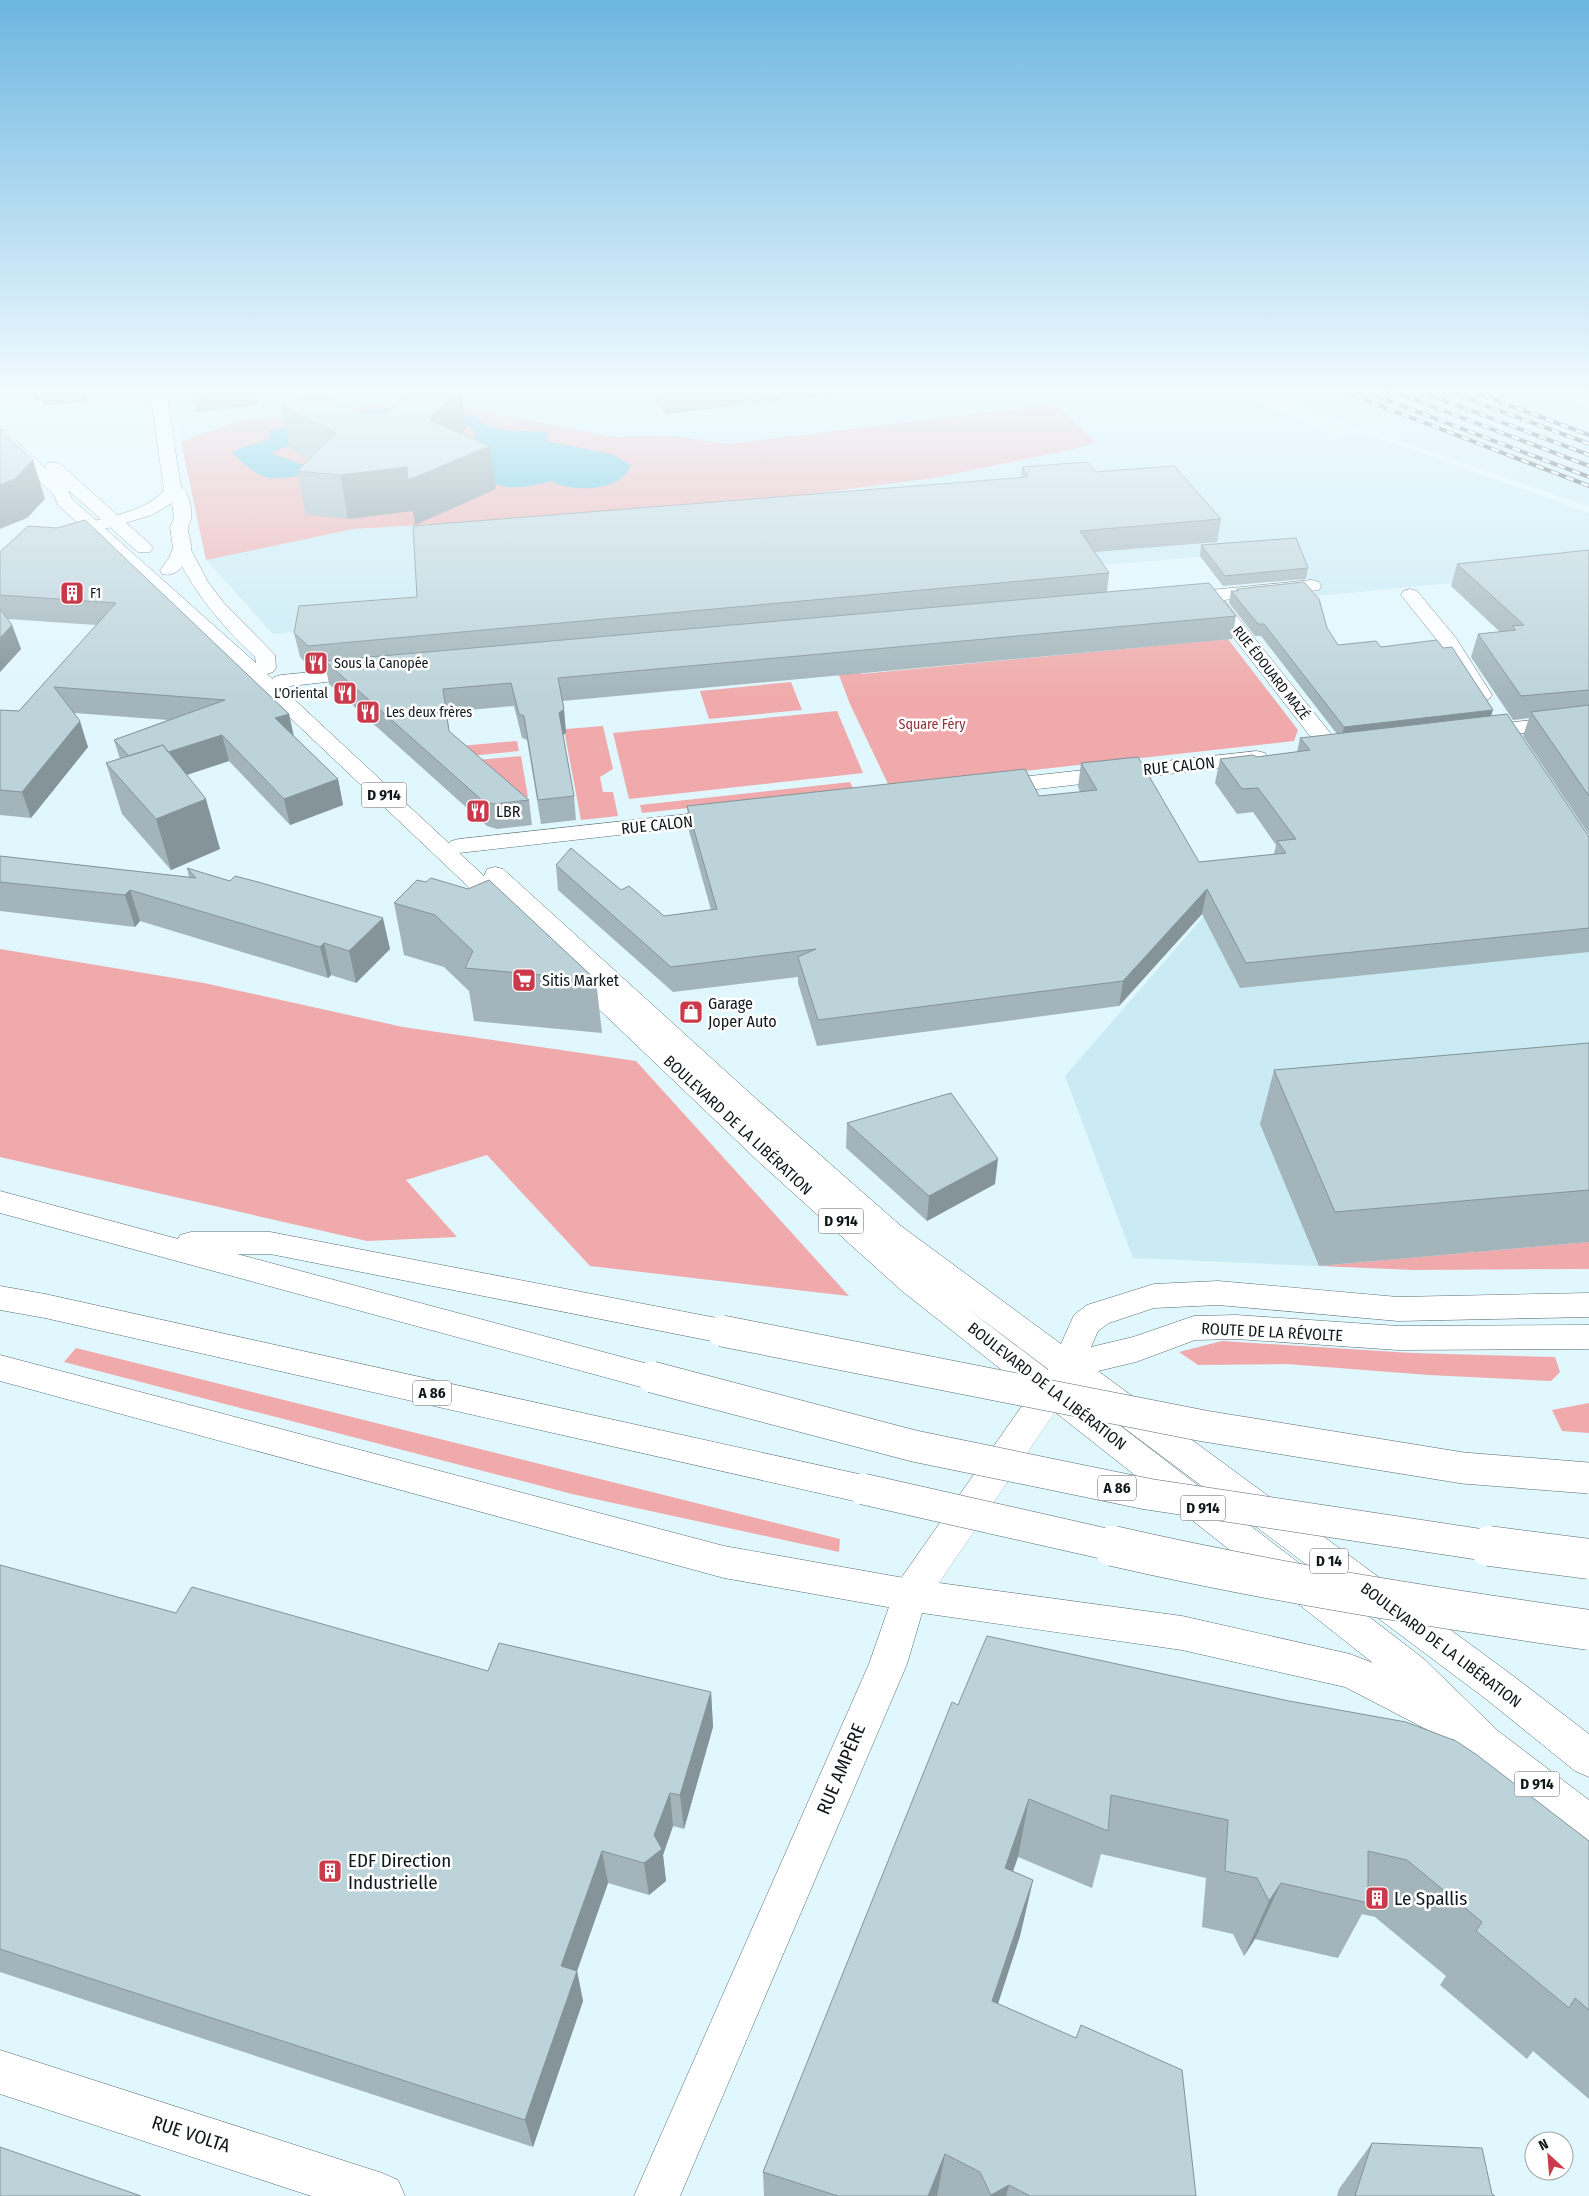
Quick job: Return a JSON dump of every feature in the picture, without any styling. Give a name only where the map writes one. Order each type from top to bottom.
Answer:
[{"type":"main road","name":"BOULEVARD DE LA LIBÉRATION","points":[[62,493],[64,501],[102,524],[168,570],[196,598],[203,610],[459,846],[493,872],[613,995],[853,1232],[913,1283],[1059,1378],[1499,1687],[1589,1758]]},
{"type":"main road","name":"BOULEVARD DE LA LIBÉRATION","points":[[73,493],[139,566],[613,995]]},
{"type":"main road","points":[[102,524],[146,511],[166,499],[171,493]]},
{"type":"main road","points":[[179,493],[183,518],[179,527],[182,548],[202,589],[217,610],[265,655],[273,674],[378,672]]},
{"type":"main road","points":[[146,511],[158,515],[179,527]]},
{"type":"main road","points":[[168,570],[178,560],[182,548]]},
{"type":"main road","points":[[1162,600],[1312,586]]},
{"type":"main road","points":[[1410,595],[1449,642],[1510,738]]},
{"type":"main road","name":"RUE ÉDOUARD MAZÉ","points":[[1211,596],[1342,748],[1304,752]]},
{"type":"main road","points":[[1458,735],[1510,738],[1589,720]]},
{"type":"main road","name":"RUE CALON","points":[[975,789],[1276,756]]},
{"type":"main road","name":"RUE CALON","points":[[459,846],[742,815]]},
{"type":"main road","name":"A 86","points":[[0,1202],[652,1378],[914,1446],[1147,1494],[1560,1557],[1589,1559]]},
{"type":"main road","points":[[152,1243],[270,1243],[1213,1427],[1463,1468],[1589,1478]]},
{"type":"main road","name":"ROUTE DE LA RÉVOLTE","points":[[1059,1378],[1085,1324],[1098,1314],[1154,1296],[1218,1292],[1398,1309],[1589,1306]]},
{"type":"main road","name":"A 86","points":[[0,1298],[45,1306],[1166,1558],[1437,1608],[1589,1630]]},
{"type":"main road","name":"ROUTE DE LA RÉVOLTE","points":[[1059,1378],[1194,1328],[1236,1327],[1398,1338],[1589,1337]]},
{"type":"main road","points":[[0,1368],[724,1562],[910,1595],[1182,1633],[1350,1671],[1403,1696],[1484,1744]]},
{"type":"main road","name":"BOULEVARD DE LA LIBÉRATION","points":[[1059,1378],[1411,1672],[1484,1744],[1589,1825]]},
{"type":"main road","name":"RUE AMPÈRE","points":[[657,2196],[888,1664],[910,1595],[1059,1378]]},
{"type":"main road","name":"RUE VOLTA","points":[[0,2072],[382,2196]]},
{"type":"shaded area","points":[[192,493],[1534,493],[1589,513],[1589,570],[1316,596],[1294,549],[273,634],[206,560]]},
{"type":"shaded area","points":[[1553,493],[1589,493],[1589,506]]},
{"type":"shaded area","points":[[1589,877],[1589,1242],[1319,1266],[1133,1258],[1065,1076],[1204,916]]},
{"type":"green space","points":[[192,493],[814,493],[694,509],[353,529],[206,560]]},
{"type":"green space","name":"Square Féry","points":[[1228,639],[1298,730],[1294,741],[889,786],[850,704],[837,670],[846,640],[861,674]]},
{"type":"green space","points":[[791,682],[802,710],[709,719],[700,691]]},
{"type":"green space","points":[[837,711],[863,773],[629,799],[613,733]]},
{"type":"green space","points":[[603,726],[613,769],[600,777],[603,792],[613,792],[618,816],[581,820],[565,735],[566,729]]},
{"type":"green space","points":[[517,741],[519,751],[470,756],[460,746]]},
{"type":"green space","points":[[521,756],[528,797],[515,799],[476,760]]},
{"type":"green space","points":[[850,782],[854,790],[642,813],[640,805]]},
{"type":"green space","points":[[0,949],[204,983],[403,1027],[636,1061],[849,1296],[590,1266],[487,1155],[406,1180],[457,1237],[367,1241],[0,1157]]},
{"type":"green space","points":[[1589,1242],[1589,1269],[1414,1270],[1319,1266]]},
{"type":"green space","points":[[1222,1341],[1412,1353],[1555,1357],[1560,1372],[1551,1381],[1429,1375],[1287,1364],[1198,1365],[1179,1352]]},
{"type":"green space","points":[[76,1348],[840,1539],[839,1552],[572,1494],[64,1362]]},
{"type":"green space","points":[[1589,1403],[1589,1433],[1562,1431],[1552,1410]]},
{"type":"building","points":[[821,493],[1198,493],[1221,519],[1080,531],[1109,573],[308,646],[294,633],[299,606],[417,597],[413,526]]},
{"type":"building","points":[[85,520],[289,714],[275,718],[338,779],[284,799],[222,735],[168,752],[163,745],[129,756],[114,740],[225,700],[54,687],[80,721],[22,792],[0,790],[0,710],[19,711],[116,603],[0,595],[0,552],[28,526],[57,528]]},
{"type":"building","points":[[1296,538],[1308,568],[1225,576],[1201,545]]},
{"type":"building","points":[[1589,550],[1589,690],[1521,696],[1478,634],[1516,630],[1512,626],[1524,625],[1457,564]]},
{"type":"building","points":[[1304,582],[1319,599],[1327,628],[1338,645],[1376,641],[1381,647],[1437,640],[1443,648],[1452,647],[1493,710],[1344,727],[1264,624],[1258,624],[1231,591]]},
{"type":"building","points":[[1209,583],[1236,616],[558,678],[564,709],[559,713],[574,796],[538,800],[524,716],[519,714],[511,683],[443,689],[449,731],[529,800],[494,804],[484,802],[325,661]]},
{"type":"building","points":[[0,609],[12,625],[0,638]]},
{"type":"building","points":[[1589,705],[1589,796],[1531,712]]},
{"type":"building","points":[[1507,714],[1589,837],[1589,928],[1246,963],[1207,889],[1123,981],[818,1020],[798,957],[816,949],[671,967],[556,865],[571,848],[621,890],[629,886],[664,916],[717,909],[687,806],[1025,769],[1039,796],[1097,790],[1081,763],[1138,757],[1199,862],[1286,853],[1277,841],[1296,839],[1258,788],[1242,789],[1220,759],[1253,755],[1257,757],[1310,750],[1300,738]]},
{"type":"building","points":[[163,745],[206,799],[156,819],[106,763]]},
{"type":"building","points":[[0,856],[196,878],[187,868],[230,881],[235,876],[383,918],[349,951],[324,943],[320,947],[130,890],[125,895],[0,882]]},
{"type":"building","points":[[431,878],[468,889],[489,880],[596,980],[465,968],[473,951],[435,915],[394,903],[417,880],[426,882]]},
{"type":"building","points":[[1589,1043],[1589,1190],[1335,1212],[1274,1070]]},
{"type":"building","points":[[951,1093],[998,1159],[929,1196],[847,1123]]},
{"type":"building","name":"EDF Direction Industrielle","points":[[0,1565],[176,1613],[192,1587],[488,1671],[499,1643],[711,1692],[680,1795],[670,1793],[654,1835],[662,1849],[644,1863],[602,1851],[561,1966],[577,1971],[525,2120],[0,1949]]},
{"type":"building","points":[[987,1636],[1289,1701],[1406,1722],[1456,1741],[1589,1841],[1589,2010],[1575,1998],[1569,2008],[1476,1931],[1482,1922],[1407,1860],[1368,1851],[1368,1903],[1281,1883],[1269,1901],[1257,1878],[1225,1871],[1228,1820],[1111,1795],[1108,1831],[1029,1799],[1005,1868],[1033,1880],[992,2001],[1076,2038],[1081,2025],[1182,2070],[1196,2196],[1030,2196],[1009,2185],[991,2195],[980,2172],[945,2154],[928,2196],[838,2196],[763,2172],[952,1702],[958,1705]]},
{"type":"building","points":[[1372,2143],[1482,2148],[1492,2194],[1495,2196],[1355,2196]]},
{"type":"building","points":[[0,2147],[141,2196],[0,2196]]},
{"type":"place","name":"F1","points":[[72,593]]},
{"type":"place","name":"Sous la Canopée","points":[[316,663]]},
{"type":"place","name":"L'Oriental","points":[[345,693]]},
{"type":"place","name":"Les deux frères","points":[[368,712]]},
{"type":"place","name":"LBR","points":[[478,811]]},
{"type":"place","name":"Sitis Market","points":[[524,980]]},
{"type":"place","name":"Garage Joper Auto","points":[[691,1012]]},
{"type":"place","name":"EDF Direction Industrielle","points":[[330,1871]]},
{"type":"place","name":"Le Spallis","points":[[1377,1898]]}]
